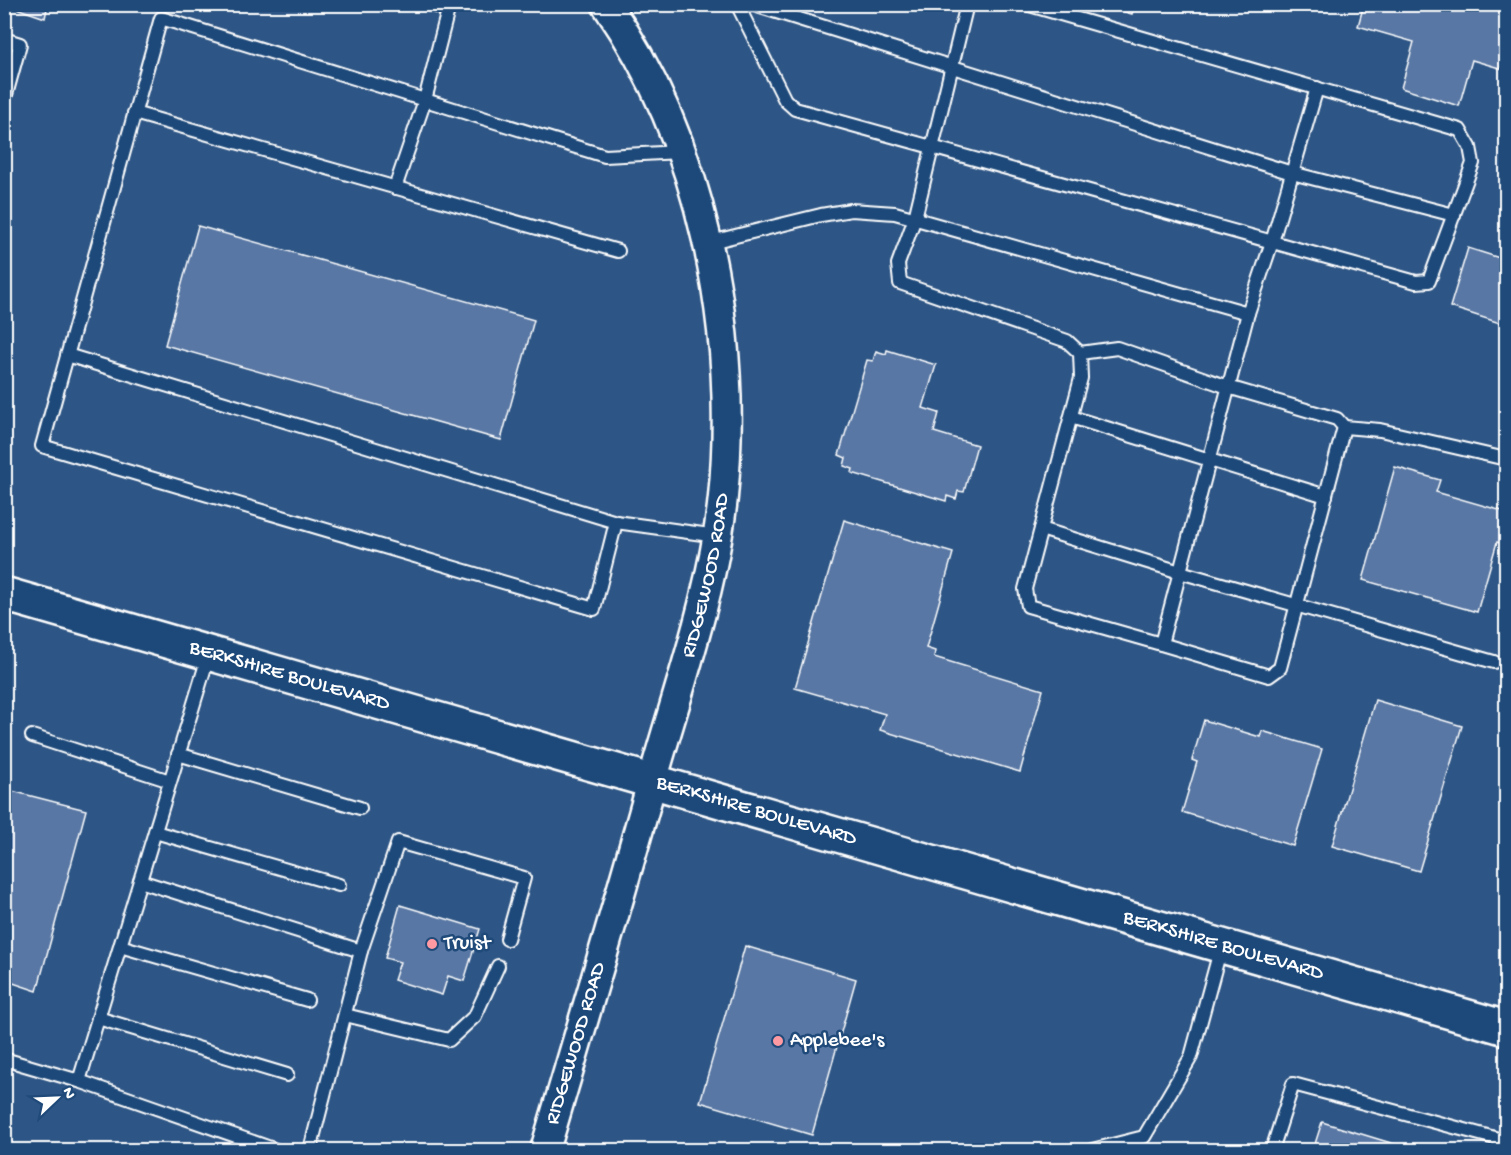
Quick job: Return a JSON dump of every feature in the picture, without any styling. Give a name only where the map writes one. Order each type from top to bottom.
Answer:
[{"type":"main road","name":"BERKSHIRE BOULEVARD","points":[[4,594],[1506,1028]]},
{"type":"street","name":"RIDGEWOOD ROAD","points":[[545,1150],[706,590],[723,498],[727,426],[725,354],[707,243],[694,190],[646,73],[606,4]]},
{"type":"lane","points":[[164,4],[42,446],[594,609],[616,522]]},
{"type":"lane","points":[[395,188],[425,100],[448,10],[429,4]]},
{"type":"lane","points":[[737,4],[785,100],[795,109],[1416,282],[1429,281],[1473,163],[1470,147],[1460,130],[1026,4]]},
{"type":"lane","points":[[751,4],[1292,173],[1454,215]]},
{"type":"lane","points":[[967,4],[915,219],[898,264],[900,283],[1067,341],[1080,353],[1081,378],[1025,590],[1028,606],[1269,676],[1280,668],[1344,427]]},
{"type":"lane","points":[[160,18],[605,156],[680,152]]},
{"type":"lane","points":[[4,39],[20,44],[4,102]]},
{"type":"lane","points":[[1161,644],[1248,313],[1272,242],[1317,88]]},
{"type":"lane","points":[[134,113],[618,251]]},
{"type":"lane","points":[[707,243],[850,210],[895,213],[1248,313]]},
{"type":"lane","points":[[1080,353],[1117,348],[1228,387],[1337,419],[1344,427],[1380,430],[1506,459]]},
{"type":"lane","points":[[67,355],[616,522],[717,536]]},
{"type":"lane","points":[[1071,417],[1326,496]]},
{"type":"lane","points":[[1041,529],[1180,572],[1494,662]]},
{"type":"lane","points":[[79,1081],[209,653]]},
{"type":"lane","points":[[32,736],[170,781]]},
{"type":"lane","points":[[178,754],[360,808]]},
{"type":"lane","points":[[155,832],[339,885]]},
{"type":"lane","points":[[310,1150],[361,951],[398,842],[524,878],[507,939]]},
{"type":"lane","points":[[140,880],[361,951]]},
{"type":"lane","points":[[120,946],[307,1000]]},
{"type":"lane","points":[[1094,1150],[1144,1137],[1191,1057],[1221,946]]},
{"type":"lane","points":[[345,1015],[449,1040],[475,1016],[498,966]]},
{"type":"lane","points":[[98,1018],[287,1076]]},
{"type":"lane","points":[[4,1059],[79,1081],[276,1150]]},
{"type":"lane","points":[[1272,1150],[1293,1084],[1506,1141]]},
{"type":"building","points":[[4,4],[48,4],[45,18]]},
{"type":"building","points":[[1098,4],[1135,4],[1132,14]]},
{"type":"building","points":[[1364,4],[1498,4],[1506,7],[1506,70],[1472,60],[1459,106],[1401,88],[1414,42],[1358,26]]},
{"type":"building","points":[[198,226],[534,320],[501,440],[165,345]]},
{"type":"building","points":[[1468,248],[1506,260],[1506,325],[1450,307]]},
{"type":"building","points":[[887,350],[936,365],[923,408],[939,413],[934,432],[977,445],[964,492],[958,491],[956,499],[947,496],[946,501],[852,473],[853,469],[844,466],[846,458],[839,455],[867,360],[873,361],[876,351],[886,354]]},
{"type":"building","points":[[1395,467],[1440,480],[1436,492],[1506,512],[1506,545],[1497,542],[1477,612],[1363,580]]},
{"type":"building","points":[[844,520],[953,553],[926,648],[935,651],[934,657],[1043,690],[1020,772],[880,730],[885,714],[795,688]]},
{"type":"building","points":[[1375,700],[1462,726],[1419,871],[1332,846]]},
{"type":"building","points":[[1204,720],[1260,737],[1262,731],[1322,749],[1293,846],[1182,812],[1197,762],[1192,760]]},
{"type":"building","points":[[4,789],[86,810],[37,991],[4,980]]},
{"type":"building","name":"Truist","points":[[400,905],[480,929],[464,981],[448,976],[442,995],[394,980],[400,962],[385,958]]},
{"type":"building","name":"Applebee's","points":[[745,946],[856,979],[812,1135],[700,1102]]},
{"type":"building","points":[[1322,1122],[1414,1150],[1313,1150]]},
{"type":"place","name":"Truist","points":[[432,944]]},
{"type":"place","name":"Applebee's","points":[[778,1041]]}]
